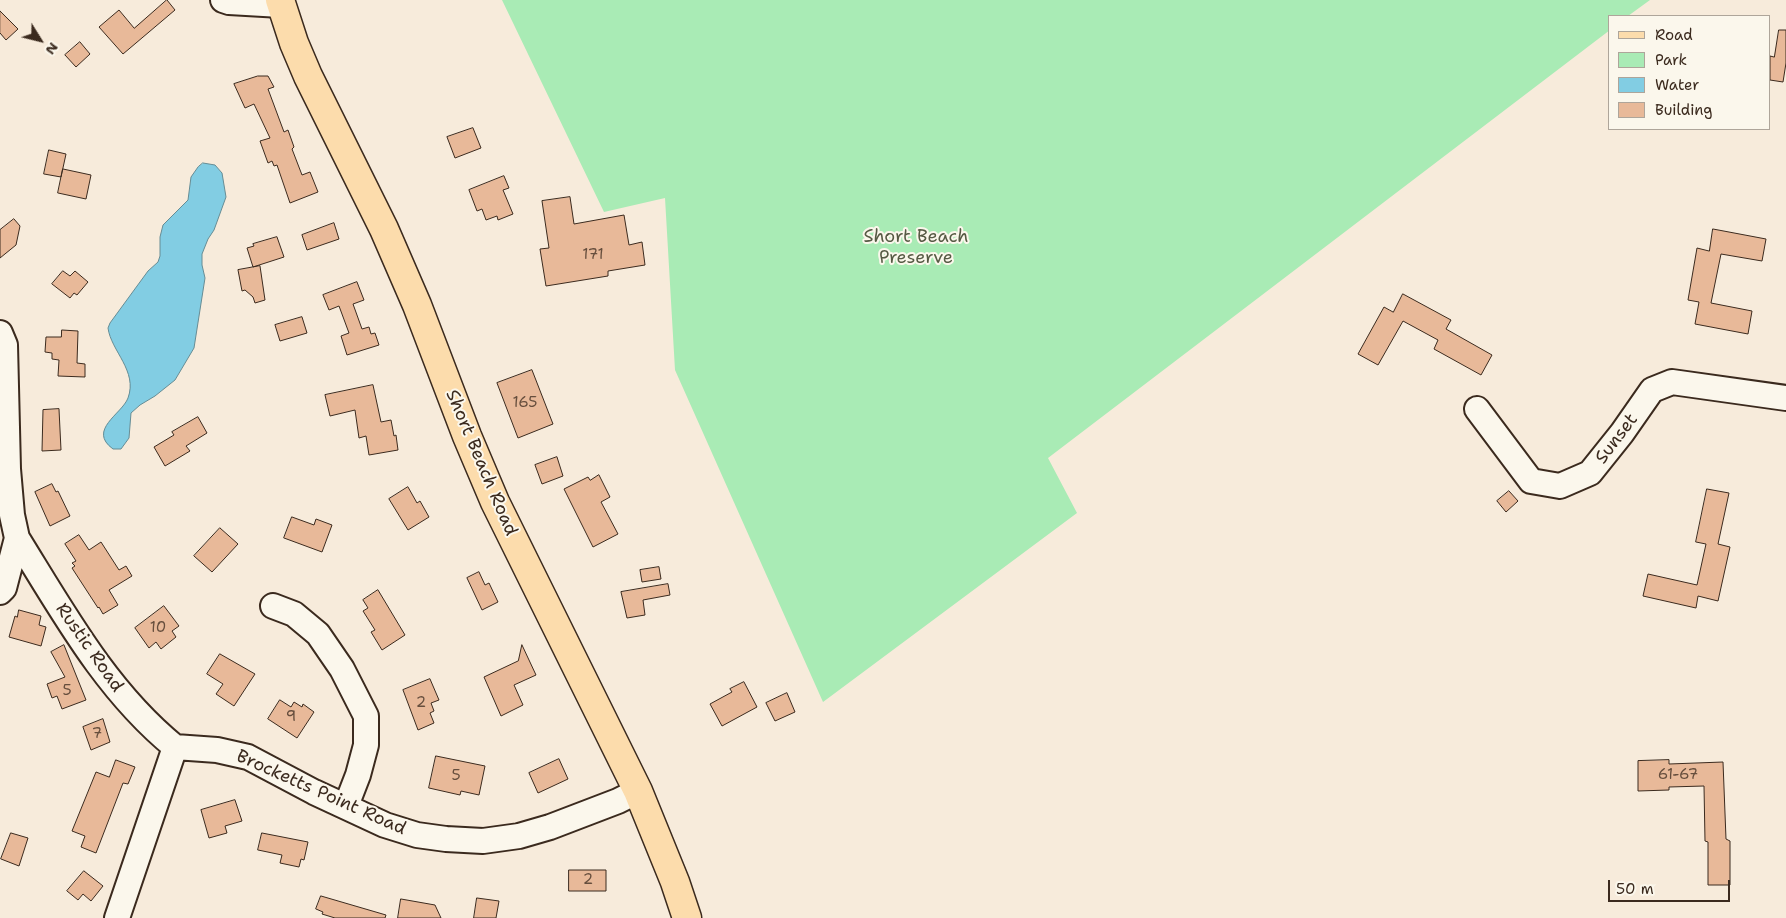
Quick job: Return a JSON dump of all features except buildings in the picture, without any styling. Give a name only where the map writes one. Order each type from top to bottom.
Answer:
[{"type":"main road","name":"Short Beach Road","points":[[280,3],[308,76],[384,229],[417,305],[494,502],[638,791],[676,882],[687,918]]},
{"type":"street","points":[[223,0],[229,2],[280,3]]},
{"type":"street","points":[[0,333],[5,345],[8,469],[12,515],[17,538],[4,588],[0,592]]},
{"type":"street","name":"Sunset","points":[[1477,409],[1530,482],[1560,486],[1590,473],[1622,433],[1652,390],[1672,382],[1786,398]]},
{"type":"street","name":"Rustic Road","points":[[17,538],[86,648],[153,729],[175,747]]},
{"type":"street","points":[[273,606],[294,614],[318,634],[342,669],[366,716],[366,745],[346,806]]},
{"type":"street","points":[[118,918],[175,747]]},
{"type":"street","name":"Brocketts Point Road","points":[[175,747],[216,750],[248,757],[314,792],[385,825],[417,835],[446,840],[483,841],[519,836],[550,827],[618,801],[638,791]]},
{"type":"green space","name":"Short Beach Preserve","points":[[502,0],[1650,0],[1629,15],[1608,15],[1608,32],[1048,458],[1077,513],[823,702],[675,370],[665,198],[604,212]]},
{"type":"water","points":[[203,163],[215,165],[222,173],[226,197],[214,230],[202,254],[205,278],[194,348],[175,380],[131,413],[129,438],[121,449],[113,449],[106,442],[105,429],[108,422],[125,404],[128,398],[130,379],[110,337],[108,328],[148,271],[158,262],[163,225],[188,200],[191,177]]}]
